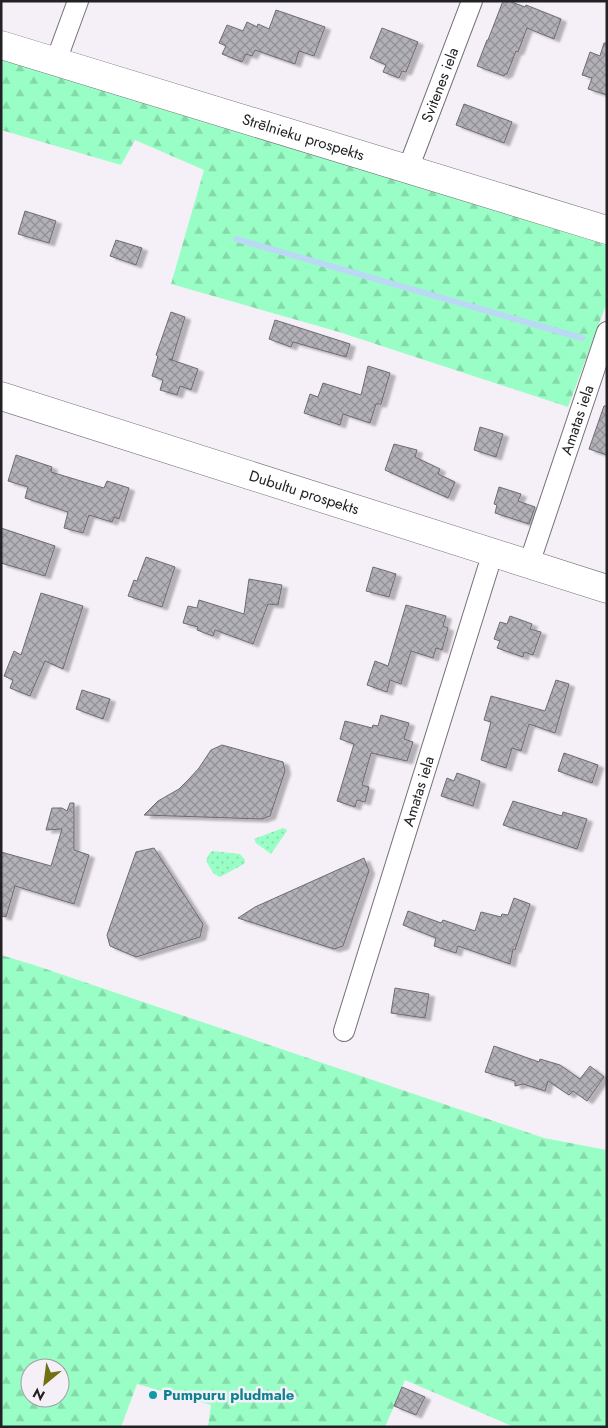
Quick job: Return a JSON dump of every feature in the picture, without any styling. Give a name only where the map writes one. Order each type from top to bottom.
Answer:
[{"type":"main road","name":"Strēlnieku prospekts","points":[[1,44],[607,230]]},
{"type":"main road","name":"Dubultu prospekts","points":[[1,396],[607,589]]},
{"type":"street","points":[[56,60],[78,1]]},
{"type":"street","name":"Svitenes iela","points":[[408,169],[472,1]]},
{"type":"street","name":"Amatas iela","points":[[529,564],[607,332]]},
{"type":"street","name":"Amatas iela","points":[[344,1031],[493,552]]},
{"type":"green space","points":[[1,58],[168,106],[607,244],[607,302],[568,407],[339,332],[171,284],[204,170],[135,140],[121,165],[1,130]]},
{"type":"green space","points":[[283,828],[287,831],[271,854],[256,843],[254,839]]},
{"type":"green space","points":[[212,851],[240,854],[245,860],[244,864],[220,877],[214,874],[206,861]]},
{"type":"green space","points":[[1,955],[544,1138],[607,1150],[607,1427],[514,1427],[405,1380],[385,1427],[208,1427],[211,1405],[137,1384],[121,1427],[1,1427]]},
{"type":"building","points":[[503,1],[509,1],[525,7],[526,5],[561,19],[554,39],[527,28],[518,52],[516,51],[507,74],[504,76],[477,66]]},
{"type":"building","points":[[276,10],[325,27],[314,56],[299,51],[295,64],[255,50],[252,56],[246,54],[242,62],[222,54],[226,46],[219,43],[227,25],[243,31],[247,22],[257,27],[258,24],[269,29]]},
{"type":"building","points":[[382,28],[418,42],[406,72],[402,71],[399,78],[383,72],[386,65],[370,58]]},
{"type":"building","points":[[604,43],[607,43],[607,95],[588,89],[592,78],[582,75],[590,52],[600,56]]},
{"type":"building","points":[[464,104],[512,122],[504,143],[456,125]]},
{"type":"building","points":[[25,211],[56,221],[49,243],[18,234]]},
{"type":"building","points":[[116,240],[142,248],[136,265],[110,256]]},
{"type":"building","points":[[171,312],[185,317],[172,360],[169,359],[198,369],[191,390],[180,386],[177,395],[160,390],[163,380],[152,376],[158,356],[156,355]]},
{"type":"building","points":[[275,320],[350,344],[346,357],[293,342],[291,347],[269,339]]},
{"type":"building","points":[[368,366],[390,373],[381,404],[376,404],[370,423],[343,414],[340,425],[304,413],[310,394],[318,397],[323,383],[361,395]]},
{"type":"building","points":[[604,406],[607,406],[607,455],[589,449]]},
{"type":"building","points":[[480,427],[503,434],[496,457],[474,450]]},
{"type":"building","points":[[394,444],[417,450],[415,457],[440,469],[438,474],[455,482],[448,498],[385,470]]},
{"type":"building","points":[[16,455],[52,467],[51,472],[104,488],[107,481],[129,488],[119,519],[114,517],[112,522],[89,515],[83,533],[64,528],[68,512],[25,498],[28,487],[8,481]]},
{"type":"building","points":[[499,487],[521,494],[518,501],[535,507],[529,524],[495,513],[497,505],[494,504]]},
{"type":"building","points":[[1,528],[55,546],[45,576],[1,563]]},
{"type":"building","points":[[146,557],[175,567],[162,607],[128,596],[134,580],[137,581]]},
{"type":"building","points":[[373,567],[396,574],[389,597],[366,591]]},
{"type":"building","points":[[249,579],[282,585],[278,605],[268,604],[253,644],[215,630],[213,636],[197,630],[198,627],[183,623],[188,606],[197,608],[199,600],[244,614]]},
{"type":"building","points":[[41,593],[83,606],[63,669],[45,661],[30,696],[10,688],[13,680],[4,676],[14,651],[21,655]]},
{"type":"building","points":[[406,605],[446,616],[443,626],[448,628],[442,650],[436,648],[433,658],[411,651],[401,684],[390,680],[387,692],[367,685],[375,661],[388,666]]},
{"type":"building","points":[[510,616],[532,624],[530,629],[541,632],[533,655],[524,652],[523,657],[497,648],[500,641],[494,639],[500,622],[507,624]]},
{"type":"building","points":[[556,680],[569,684],[555,733],[529,724],[521,751],[512,748],[506,768],[481,760],[491,722],[484,720],[491,696],[545,711]]},
{"type":"building","points":[[82,690],[110,699],[103,719],[76,709]]},
{"type":"building","points":[[381,715],[409,723],[404,739],[413,742],[407,761],[371,753],[362,785],[369,787],[365,802],[357,800],[355,807],[337,801],[354,744],[340,739],[345,721],[372,728],[373,725],[378,726]]},
{"type":"building","points":[[222,745],[283,762],[285,771],[270,816],[262,819],[144,815],[158,801],[179,789],[199,768],[211,750]]},
{"type":"building","points":[[564,753],[598,765],[592,783],[558,771]]},
{"type":"building","points":[[457,773],[480,781],[473,806],[441,796],[447,778],[454,781]]},
{"type":"building","points":[[513,801],[562,816],[563,812],[587,819],[577,849],[503,825]]},
{"type":"building","points":[[70,803],[74,803],[74,850],[89,855],[74,904],[15,886],[6,917],[1,916],[1,852],[51,866],[62,829],[46,830],[52,808],[62,808],[67,811]]},
{"type":"building","points":[[154,848],[203,924],[200,937],[136,957],[110,946],[107,935],[136,852]]},
{"type":"building","points":[[364,858],[369,871],[343,946],[334,949],[238,918],[255,907]]},
{"type":"building","points":[[514,898],[530,904],[515,950],[513,949],[510,964],[458,946],[456,953],[434,946],[436,938],[403,925],[408,911],[441,923],[443,920],[475,931],[481,912],[501,917],[502,914],[508,915]]},
{"type":"building","points":[[395,988],[429,994],[425,1018],[391,1013]]},
{"type":"building","points":[[494,1046],[539,1062],[540,1059],[560,1065],[580,1079],[590,1066],[604,1077],[587,1101],[573,1091],[569,1095],[548,1081],[545,1091],[523,1084],[515,1086],[515,1081],[485,1072]]},
{"type":"building","points":[[402,1387],[425,1397],[416,1415],[394,1406]]},
{"type":"waterway","points":[[236,239],[582,338]]},
{"type":"place","name":"Pumpuru pludmale","points":[[153,1395]]}]
